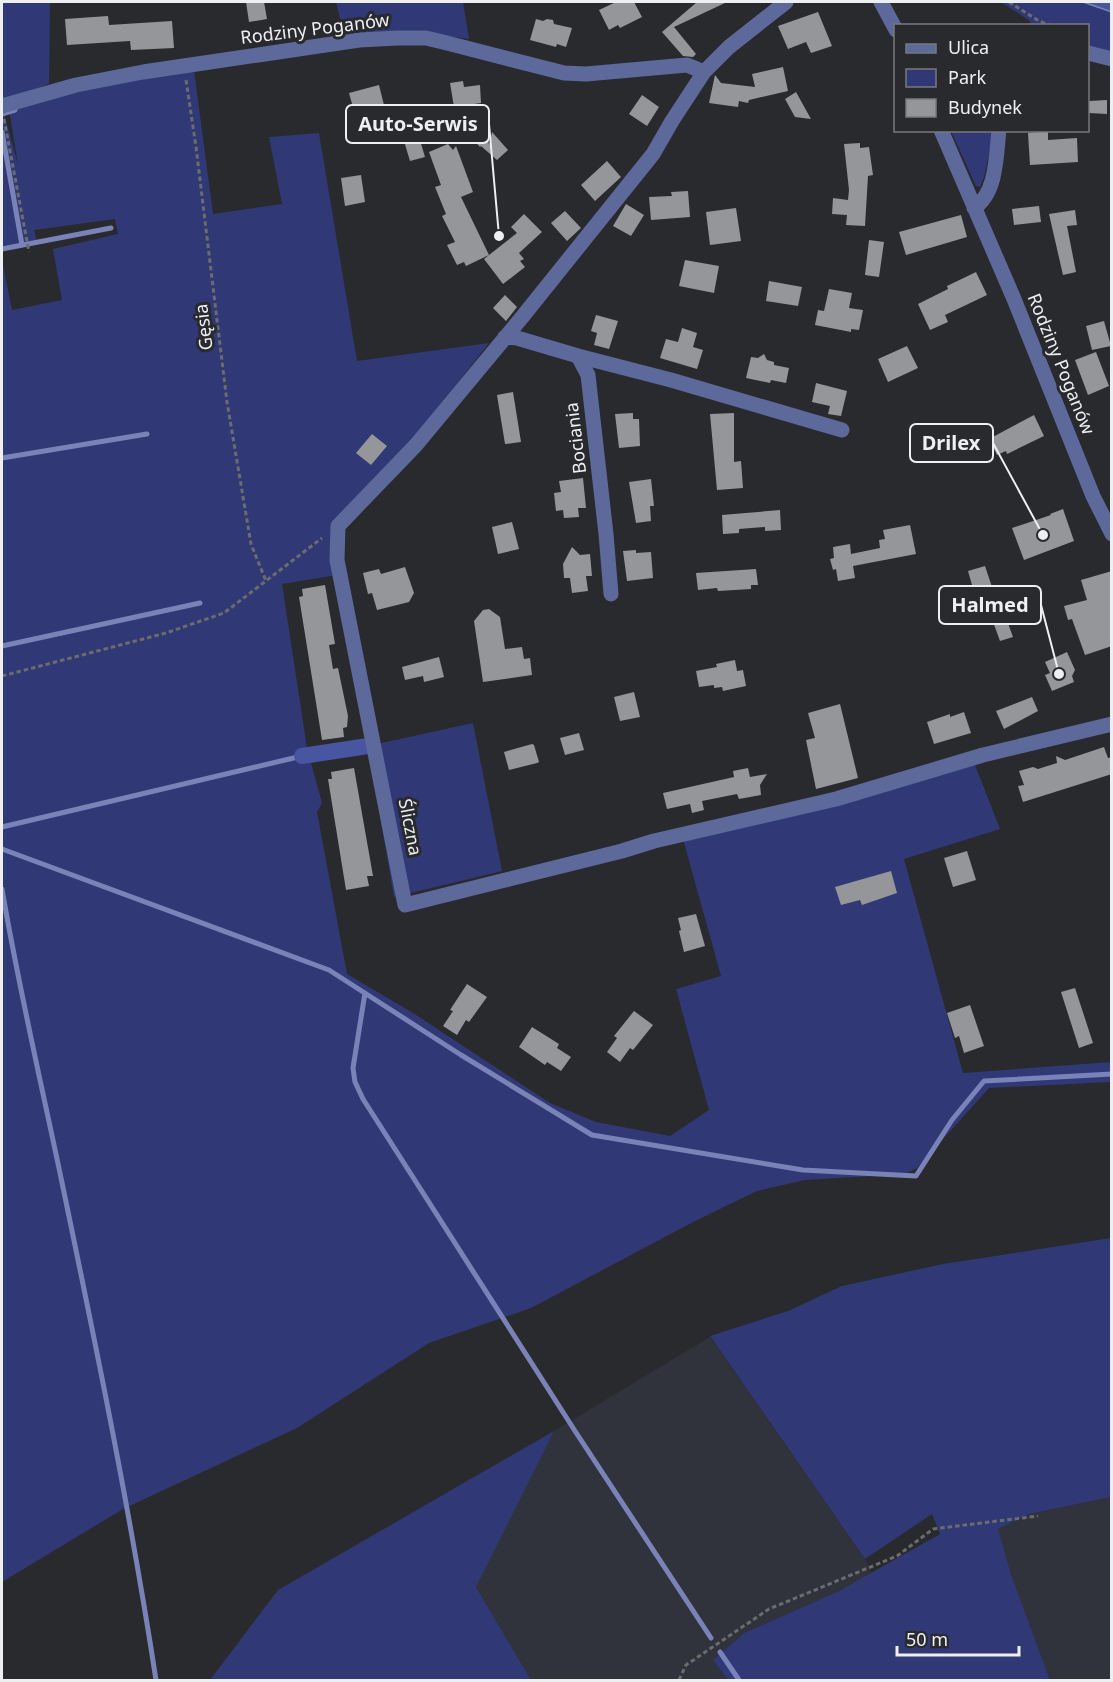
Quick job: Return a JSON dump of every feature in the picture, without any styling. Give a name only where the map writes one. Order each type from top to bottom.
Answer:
[{"type":"street","points":[[337,531],[416,444],[653,154],[704,72],[729,47],[786,2]]},
{"type":"street","points":[[881,2],[894,26]]},
{"type":"street","name":"Rodziny Poganów","points":[[3,113],[76,85],[143,72],[359,40],[426,38],[564,73],[586,74],[687,65],[704,72]]},
{"type":"street","points":[[1089,53],[1112,60]]},
{"type":"street","name":"Rodziny Poganów","points":[[942,132],[1112,534]]},
{"type":"street","points":[[974,208],[986,197],[990,189],[999,132]]},
{"type":"street","points":[[505,337],[518,338],[671,380],[842,430]]},
{"type":"street","name":"Bociania","points":[[578,356],[588,375],[611,594]]},
{"type":"street","name":"Śliczna","points":[[337,531],[338,560],[405,904],[622,851],[654,841],[816,804],[983,755],[1112,724]]},
{"type":"path","points":[[1009,2],[1047,24]]},
{"type":"path","name":"Gęsia","points":[[184,66],[227,402],[251,544],[266,580]]},
{"type":"path","points":[[3,113],[29,252]]},
{"type":"path","points":[[2,676],[166,633],[224,613],[266,580],[337,531]]},
{"type":"path","points":[[679,1680],[686,1665],[769,1609],[897,1556],[933,1529],[1038,1516]]},
{"type":"shaded area","points":[[1083,2],[1111,2],[1111,12],[1109,11]]},
{"type":"shaded area","points":[[710,1337],[865,1559],[872,1573],[839,1591],[744,1633],[713,1660],[728,1680],[531,1680],[476,1587],[505,1521],[554,1431]]},
{"type":"shaded area","points":[[1111,1497],[1111,1680],[1050,1680],[1012,1577],[998,1529],[1029,1514]]},
{"type":"green space","points":[[2,2],[50,2],[49,84],[2,101]]},
{"type":"green space","points":[[336,2],[463,2],[469,39],[419,32],[345,39]]},
{"type":"green space","points":[[1001,2],[1083,2],[1111,12],[1111,56],[1089,50],[1089,24],[1031,24],[1030,21]]},
{"type":"green space","points":[[194,70],[213,214],[282,204],[269,137],[319,133],[357,361],[489,343],[412,441],[331,527],[337,575],[282,584],[307,748],[322,803],[317,812],[347,974],[413,1013],[550,1103],[596,1122],[670,1136],[709,1110],[676,989],[721,976],[683,839],[975,765],[1000,829],[904,859],[963,1073],[1111,1062],[1111,1082],[989,1088],[917,1168],[905,1174],[805,1180],[757,1191],[693,1222],[531,1308],[429,1343],[297,1428],[123,1509],[2,1582],[2,260],[12,310],[62,300],[53,249],[118,234],[115,219],[34,230],[37,242],[2,249],[2,106],[18,165],[9,109],[55,93]]},
{"type":"green space","points":[[951,132],[994,132],[984,177],[980,187],[976,186]]},
{"type":"green space","points":[[473,723],[502,871],[394,897],[368,746]]},
{"type":"green space","points":[[1111,1238],[1111,1497],[1029,1514],[998,1529],[1012,1577],[1050,1680],[728,1680],[713,1660],[744,1633],[839,1591],[940,1534],[932,1514],[865,1559],[710,1336],[788,1311],[842,1286],[943,1264]]},
{"type":"green space","points":[[554,1431],[476,1587],[531,1680],[210,1680],[278,1590]]},
{"type":"building","points":[[246,2],[264,2],[267,19],[249,22]]},
{"type":"building","points":[[616,2],[634,2],[642,17],[620,28],[618,25],[609,30],[599,10]]},
{"type":"building","points":[[697,2],[727,2],[674,27],[696,54],[693,57],[683,56],[662,32]]},
{"type":"building","points":[[818,12],[832,46],[811,53],[806,42],[788,49],[778,26]]},
{"type":"building","points":[[108,16],[109,25],[172,21],[174,48],[131,50],[130,41],[67,45],[65,19]]},
{"type":"building","points":[[536,19],[553,20],[554,24],[572,28],[566,47],[557,44],[556,47],[530,40]]},
{"type":"building","points":[[783,67],[788,91],[749,100],[748,103],[739,101],[738,107],[709,103],[715,75],[721,83],[755,87],[752,74]]},
{"type":"building","points":[[463,81],[464,87],[480,85],[481,103],[454,107],[450,83]]},
{"type":"building","points":[[379,85],[385,109],[356,118],[349,93]]},
{"type":"building","points":[[796,92],[811,119],[795,117],[785,99]]},
{"type":"building","points":[[642,95],[659,107],[647,126],[629,114]]},
{"type":"building","points":[[1107,100],[1107,114],[1089,113],[1089,101]]},
{"type":"building","points":[[485,120],[489,145],[492,132],[508,150],[497,160],[469,135]]},
{"type":"building","points":[[1048,132],[1048,140],[1077,138],[1078,162],[1030,165],[1028,133]]},
{"type":"building","points":[[419,137],[425,157],[410,161],[404,141]]},
{"type":"building","points":[[860,143],[860,148],[869,147],[873,175],[868,176],[865,226],[846,225],[847,215],[832,214],[833,198],[848,200],[844,144]]},
{"type":"building","points":[[448,144],[453,150],[456,146],[473,192],[461,197],[489,255],[466,266],[464,262],[457,265],[447,245],[455,242],[442,216],[446,214],[435,187],[441,185],[429,152]]},
{"type":"building","points":[[607,161],[621,177],[595,201],[581,185]]},
{"type":"building","points":[[361,175],[365,202],[345,206],[341,178]]},
{"type":"building","points":[[688,191],[690,217],[651,220],[649,197],[672,196],[671,192]]},
{"type":"building","points":[[626,204],[644,215],[631,236],[613,226]]},
{"type":"building","points":[[1039,206],[1041,222],[1014,225],[1012,209]]},
{"type":"building","points":[[736,208],[741,241],[710,245],[706,212]]},
{"type":"building","points":[[1075,210],[1077,225],[1067,226],[1076,272],[1063,275],[1049,214]]},
{"type":"building","points":[[565,211],[581,228],[567,241],[551,223]]},
{"type":"building","points":[[524,214],[542,232],[519,253],[524,259],[520,261],[525,267],[503,284],[484,259],[517,233],[511,227]]},
{"type":"building","points":[[961,215],[967,237],[906,255],[899,232]]},
{"type":"building","points":[[869,240],[884,242],[879,277],[865,275]]},
{"type":"building","points":[[685,260],[719,266],[714,293],[679,286]]},
{"type":"building","points":[[976,272],[987,295],[945,315],[948,322],[930,330],[918,304]]},
{"type":"building","points":[[769,281],[802,287],[798,306],[766,301]]},
{"type":"building","points":[[829,289],[852,293],[849,308],[863,310],[859,330],[851,329],[851,332],[815,325],[818,310],[824,311]]},
{"type":"building","points":[[505,295],[517,307],[506,321],[493,308]]},
{"type":"building","points":[[596,315],[618,321],[609,349],[594,345],[597,333],[591,331]]},
{"type":"building","points":[[1104,321],[1111,346],[1092,350],[1086,326]]},
{"type":"building","points":[[682,328],[697,333],[693,347],[703,350],[697,369],[660,358],[666,339],[678,342]]},
{"type":"building","points":[[907,346],[918,368],[888,382],[878,359]]},
{"type":"building","points":[[1096,352],[1109,386],[1088,395],[1075,360]]},
{"type":"building","points":[[764,354],[767,360],[774,362],[774,365],[789,368],[786,383],[771,380],[770,383],[746,378],[751,357],[758,358]]},
{"type":"building","points":[[816,383],[847,391],[841,416],[828,414],[830,406],[812,402]]},
{"type":"building","points":[[513,392],[521,442],[505,444],[497,395]]},
{"type":"building","points":[[633,413],[633,419],[639,419],[640,446],[619,448],[615,414]]},
{"type":"building","points":[[734,413],[734,462],[741,461],[743,488],[717,490],[710,414]]},
{"type":"building","points":[[1034,415],[1044,436],[1007,454],[1006,451],[997,455],[989,439]]},
{"type":"building","points":[[372,434],[387,446],[371,465],[356,453]]},
{"type":"building","points":[[583,478],[586,508],[578,508],[579,517],[564,518],[563,510],[556,511],[554,493],[561,492],[559,481]]},
{"type":"building","points":[[651,479],[654,506],[650,506],[651,521],[636,523],[629,482]]},
{"type":"building","points":[[1063,509],[1074,541],[1024,560],[1012,528]]},
{"type":"building","points":[[780,510],[781,530],[765,531],[765,527],[739,529],[739,533],[723,534],[722,515]]},
{"type":"building","points":[[512,522],[519,549],[498,554],[492,527]]},
{"type":"building","points":[[910,525],[916,554],[853,566],[855,578],[838,581],[836,569],[833,570],[830,559],[834,558],[833,547],[850,544],[851,554],[880,548],[879,540],[885,539],[883,530]]},
{"type":"building","points":[[572,547],[580,555],[590,554],[592,576],[586,576],[588,591],[572,593],[570,578],[564,578],[563,564]]},
{"type":"building","points":[[636,550],[636,553],[651,552],[653,578],[627,581],[623,551]]},
{"type":"building","points":[[985,566],[992,587],[974,592],[968,571]]},
{"type":"building","points":[[405,567],[414,593],[409,602],[377,610],[372,593],[368,594],[363,573],[379,569],[381,574]]},
{"type":"building","points":[[756,569],[758,585],[751,585],[751,589],[698,590],[696,573]]},
{"type":"building","points":[[1112,571],[1112,646],[1085,655],[1072,619],[1068,620],[1064,606],[1087,600],[1081,580]]},
{"type":"building","points":[[325,585],[335,644],[329,645],[333,669],[338,668],[348,716],[347,727],[343,728],[344,737],[322,740],[299,597],[303,596],[302,589]]},
{"type":"building","points":[[489,609],[500,617],[505,649],[522,647],[524,659],[530,658],[532,675],[483,682],[474,621],[483,610]]},
{"type":"building","points":[[1005,615],[1013,637],[1000,641],[992,619]]},
{"type":"building","points":[[1067,652],[1075,670],[1072,676],[1074,682],[1052,691],[1045,675],[1050,673],[1045,662]]},
{"type":"building","points":[[439,657],[444,677],[424,682],[423,676],[405,680],[402,667]]},
{"type":"building","points":[[735,660],[737,671],[743,670],[746,686],[723,691],[722,687],[714,688],[714,685],[699,687],[696,671],[717,667],[716,664]]},
{"type":"building","points":[[634,692],[640,717],[620,721],[614,697]]},
{"type":"building","points":[[1032,697],[1038,711],[1004,729],[996,711]]},
{"type":"building","points":[[840,704],[858,778],[816,789],[806,740],[815,738],[808,713]]},
{"type":"building","points":[[964,712],[971,733],[934,744],[927,722]]},
{"type":"building","points":[[579,733],[584,750],[565,755],[560,738]]},
{"type":"building","points":[[532,744],[539,762],[509,770],[504,752]]},
{"type":"building","points":[[1104,747],[1108,758],[1112,757],[1112,774],[1023,802],[1018,786],[1024,785],[1019,771],[1033,767],[1038,769],[1057,763],[1056,756],[1065,760]]},
{"type":"building","points":[[354,768],[373,876],[367,876],[369,886],[346,890],[328,779],[332,779],[331,772]]},
{"type":"building","points":[[748,768],[750,777],[767,774],[760,785],[761,795],[739,799],[737,794],[702,801],[704,810],[692,813],[690,804],[667,809],[663,793],[734,777],[733,771]]},
{"type":"building","points":[[967,851],[976,880],[953,887],[944,858]]},
{"type":"building","points":[[891,871],[897,893],[862,905],[860,900],[841,905],[835,887]]},
{"type":"building","points":[[696,914],[705,946],[684,952],[678,918]]},
{"type":"building","points":[[467,984],[487,997],[469,1022],[466,1020],[457,1035],[443,1026],[453,1011],[450,1010]]},
{"type":"building","points":[[1075,988],[1093,1043],[1079,1048],[1061,992]]},
{"type":"building","points":[[970,1005],[984,1046],[964,1053],[959,1036],[955,1038],[947,1013]]},
{"type":"building","points":[[634,1011],[653,1025],[633,1050],[630,1048],[620,1062],[607,1052],[617,1038],[614,1036]]},
{"type":"building","points":[[532,1027],[559,1044],[557,1048],[571,1057],[561,1071],[547,1062],[545,1065],[519,1047]]},
{"type":"waterway","points":[[2,114],[15,110]]},
{"type":"waterway","points":[[2,132],[22,245]]},
{"type":"waterway","points":[[2,249],[111,228]]},
{"type":"waterway","points":[[2,458],[147,434]]},
{"type":"waterway","points":[[2,646],[200,603]]},
{"type":"waterway","points":[[302,756],[368,746]]},
{"type":"waterway","points":[[2,827],[302,756]]},
{"type":"waterway","points":[[2,849],[329,970],[461,1055],[592,1135],[803,1170],[916,1176],[952,1120],[984,1081],[1112,1074]]},
{"type":"waterway","points":[[2,889],[111,1426],[156,1680]]},
{"type":"waterway","points":[[365,993],[353,1068],[355,1082],[363,1099],[575,1431],[711,1638]]},
{"type":"waterway","points":[[720,1652],[739,1680]]},
{"type":"place","name":"Auto-Serwis","points":[[499,236]]},
{"type":"place","name":"Drilex","points":[[1043,535]]},
{"type":"place","name":"Halmed","points":[[1059,674]]}]
